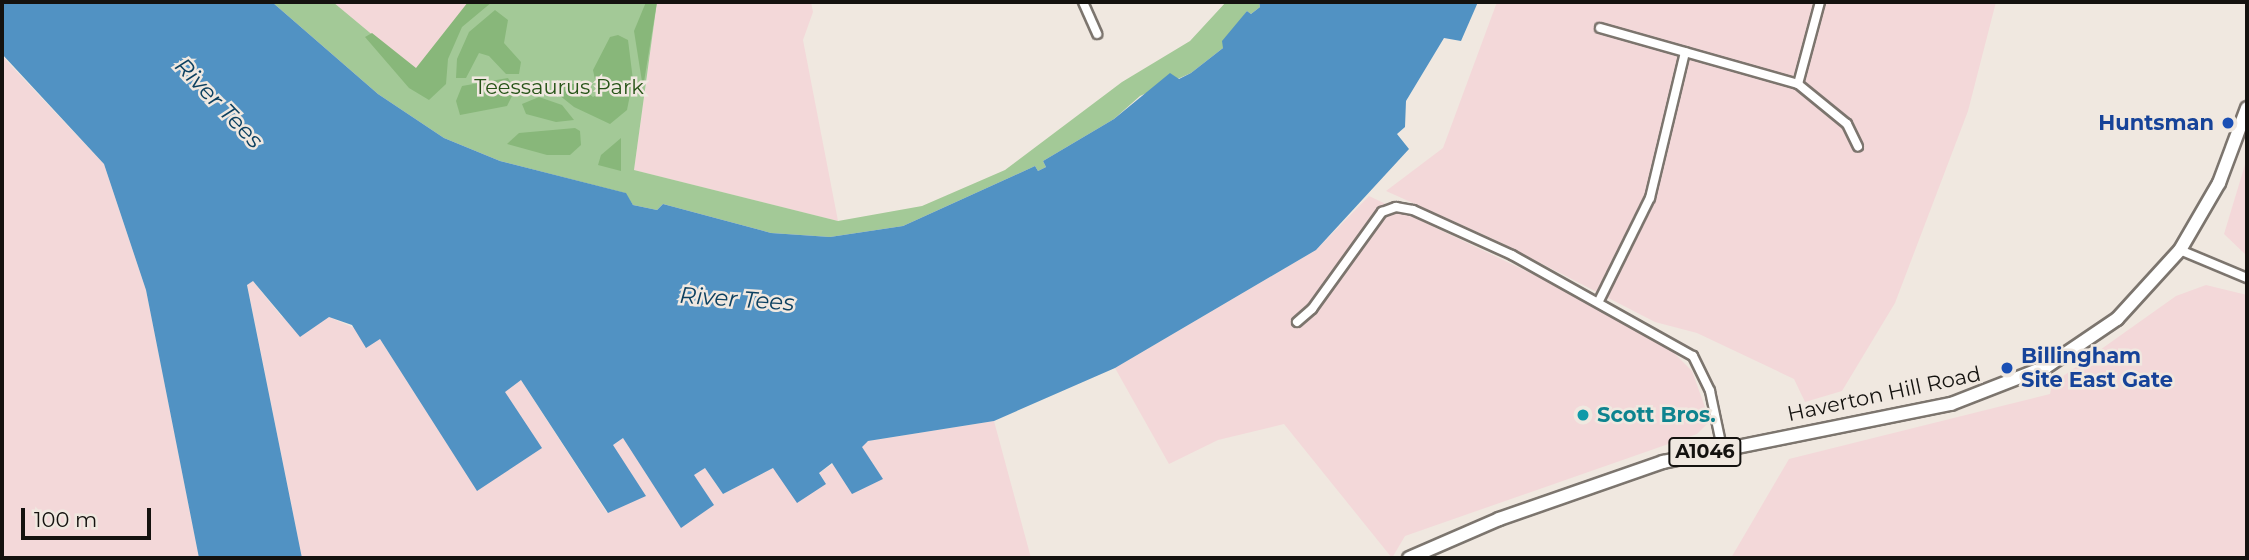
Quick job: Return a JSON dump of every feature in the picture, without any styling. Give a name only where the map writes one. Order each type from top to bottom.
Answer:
[{"type":"main road","name":"Haverton Hill Road","points":[[1409,558],[1511,515],[1663,462],[1815,428],[1951,404],[2046,367],[2118,319],[2180,250],[2219,183],[2247,108]]},
{"type":"street","points":[[1083,2],[1097,34]]},
{"type":"street","points":[[1798,84],[1820,2]]},
{"type":"street","points":[[1601,28],[1798,84],[1847,124],[1858,147]]},
{"type":"street","points":[[1599,301],[1650,198],[1685,52]]},
{"type":"street","points":[[1297,322],[1312,309],[1366,229],[1382,212],[1396,208],[1413,210],[1512,255],[1599,301],[1693,356],[1710,391],[1722,448]]},
{"type":"street","points":[[2180,250],[2247,278]]},
{"type":"shaded area","points":[[333,2],[471,2],[417,73]]},
{"type":"shaded area","points":[[657,2],[811,2],[813,12],[803,40],[838,221],[634,170]]},
{"type":"shaded area","points":[[1497,2],[1996,2],[1968,111],[1895,303],[1842,391],[1805,402],[1794,379],[1697,333],[1655,322],[1500,242],[1386,191],[1443,148]]},
{"type":"shaded area","points":[[2,56],[104,164],[146,290],[199,558],[2,558]]},
{"type":"shaded area","points":[[2247,158],[2247,256],[2224,234]]},
{"type":"shaded area","points":[[1369,196],[1564,289],[1663,342],[1692,371],[1710,421],[1697,434],[1405,536],[1392,558],[1284,424],[1218,440],[1169,464],[1115,368],[1316,250]]},
{"type":"shaded area","points":[[253,281],[282,317],[329,317],[380,339],[477,490],[505,391],[521,380],[607,513],[613,445],[623,438],[694,474],[705,468],[723,494],[773,468],[826,484],[819,473],[868,441],[994,421],[1031,558],[302,558],[247,284]]},
{"type":"shaded area","points":[[2206,285],[2247,295],[2247,558],[1731,558],[1789,459],[2050,394],[2052,384],[2176,296]]},
{"type":"green space","name":"Teessaurus Park","points":[[272,2],[333,2],[417,72],[471,2],[657,2],[634,170],[838,221],[922,206],[1005,170],[1122,82],[1190,41],[1226,2],[1259,2],[1260,7],[1251,14],[1247,11],[1223,48],[1191,73],[1140,96],[1114,119],[1043,161],[1046,167],[1038,171],[1035,166],[903,226],[830,237],[771,233],[663,204],[657,210],[633,205],[625,193],[500,161],[444,138],[378,94]]},
{"type":"green space","points":[[468,2],[492,2],[462,27],[448,59],[446,84],[429,100],[409,88],[365,37],[372,33],[416,68]]},
{"type":"green space","points":[[646,2],[657,2],[643,88],[634,31]]},
{"type":"green space","points":[[495,10],[508,20],[504,43],[521,62],[519,74],[506,74],[489,56],[479,53],[466,78],[456,78],[457,59],[469,32]]},
{"type":"green space","points":[[618,35],[628,40],[633,80],[627,110],[610,124],[574,107],[554,91],[558,82],[564,82],[578,85],[593,97],[598,94],[593,70],[610,37]]},
{"type":"green space","points":[[508,78],[515,90],[507,106],[460,115],[456,101],[462,86]]},
{"type":"green space","points":[[539,97],[562,105],[574,120],[556,122],[526,114],[522,104]]},
{"type":"green space","points":[[575,128],[580,131],[581,145],[570,155],[547,155],[507,144],[519,133]]},
{"type":"green space","points":[[621,138],[621,171],[598,165],[601,155]]},
{"type":"water","name":"River Tees","points":[[2,2],[272,2],[378,94],[444,138],[500,161],[626,193],[633,205],[657,210],[663,204],[771,233],[830,237],[903,226],[1035,166],[1038,171],[1046,167],[1043,161],[1114,119],[1170,73],[1179,79],[1191,73],[1223,48],[1222,41],[1247,11],[1251,14],[1260,7],[1259,2],[1478,2],[1461,41],[1444,38],[1406,101],[1405,127],[1397,134],[1409,149],[1316,250],[1115,368],[994,421],[868,441],[862,447],[883,479],[852,494],[832,463],[819,473],[826,484],[797,503],[773,468],[723,494],[705,468],[694,475],[714,505],[681,528],[623,438],[613,445],[646,496],[608,513],[521,380],[505,392],[542,448],[477,491],[380,339],[366,348],[352,325],[329,317],[300,337],[253,281],[247,285],[302,558],[199,558],[146,290],[104,164],[2,54]]},
{"type":"place","name":"Huntsman","points":[[2228,123]]},
{"type":"place","name":"Billingham Site East Gate","points":[[2007,368]]},
{"type":"place","name":"Scott Bros.","points":[[1583,415]]}]
